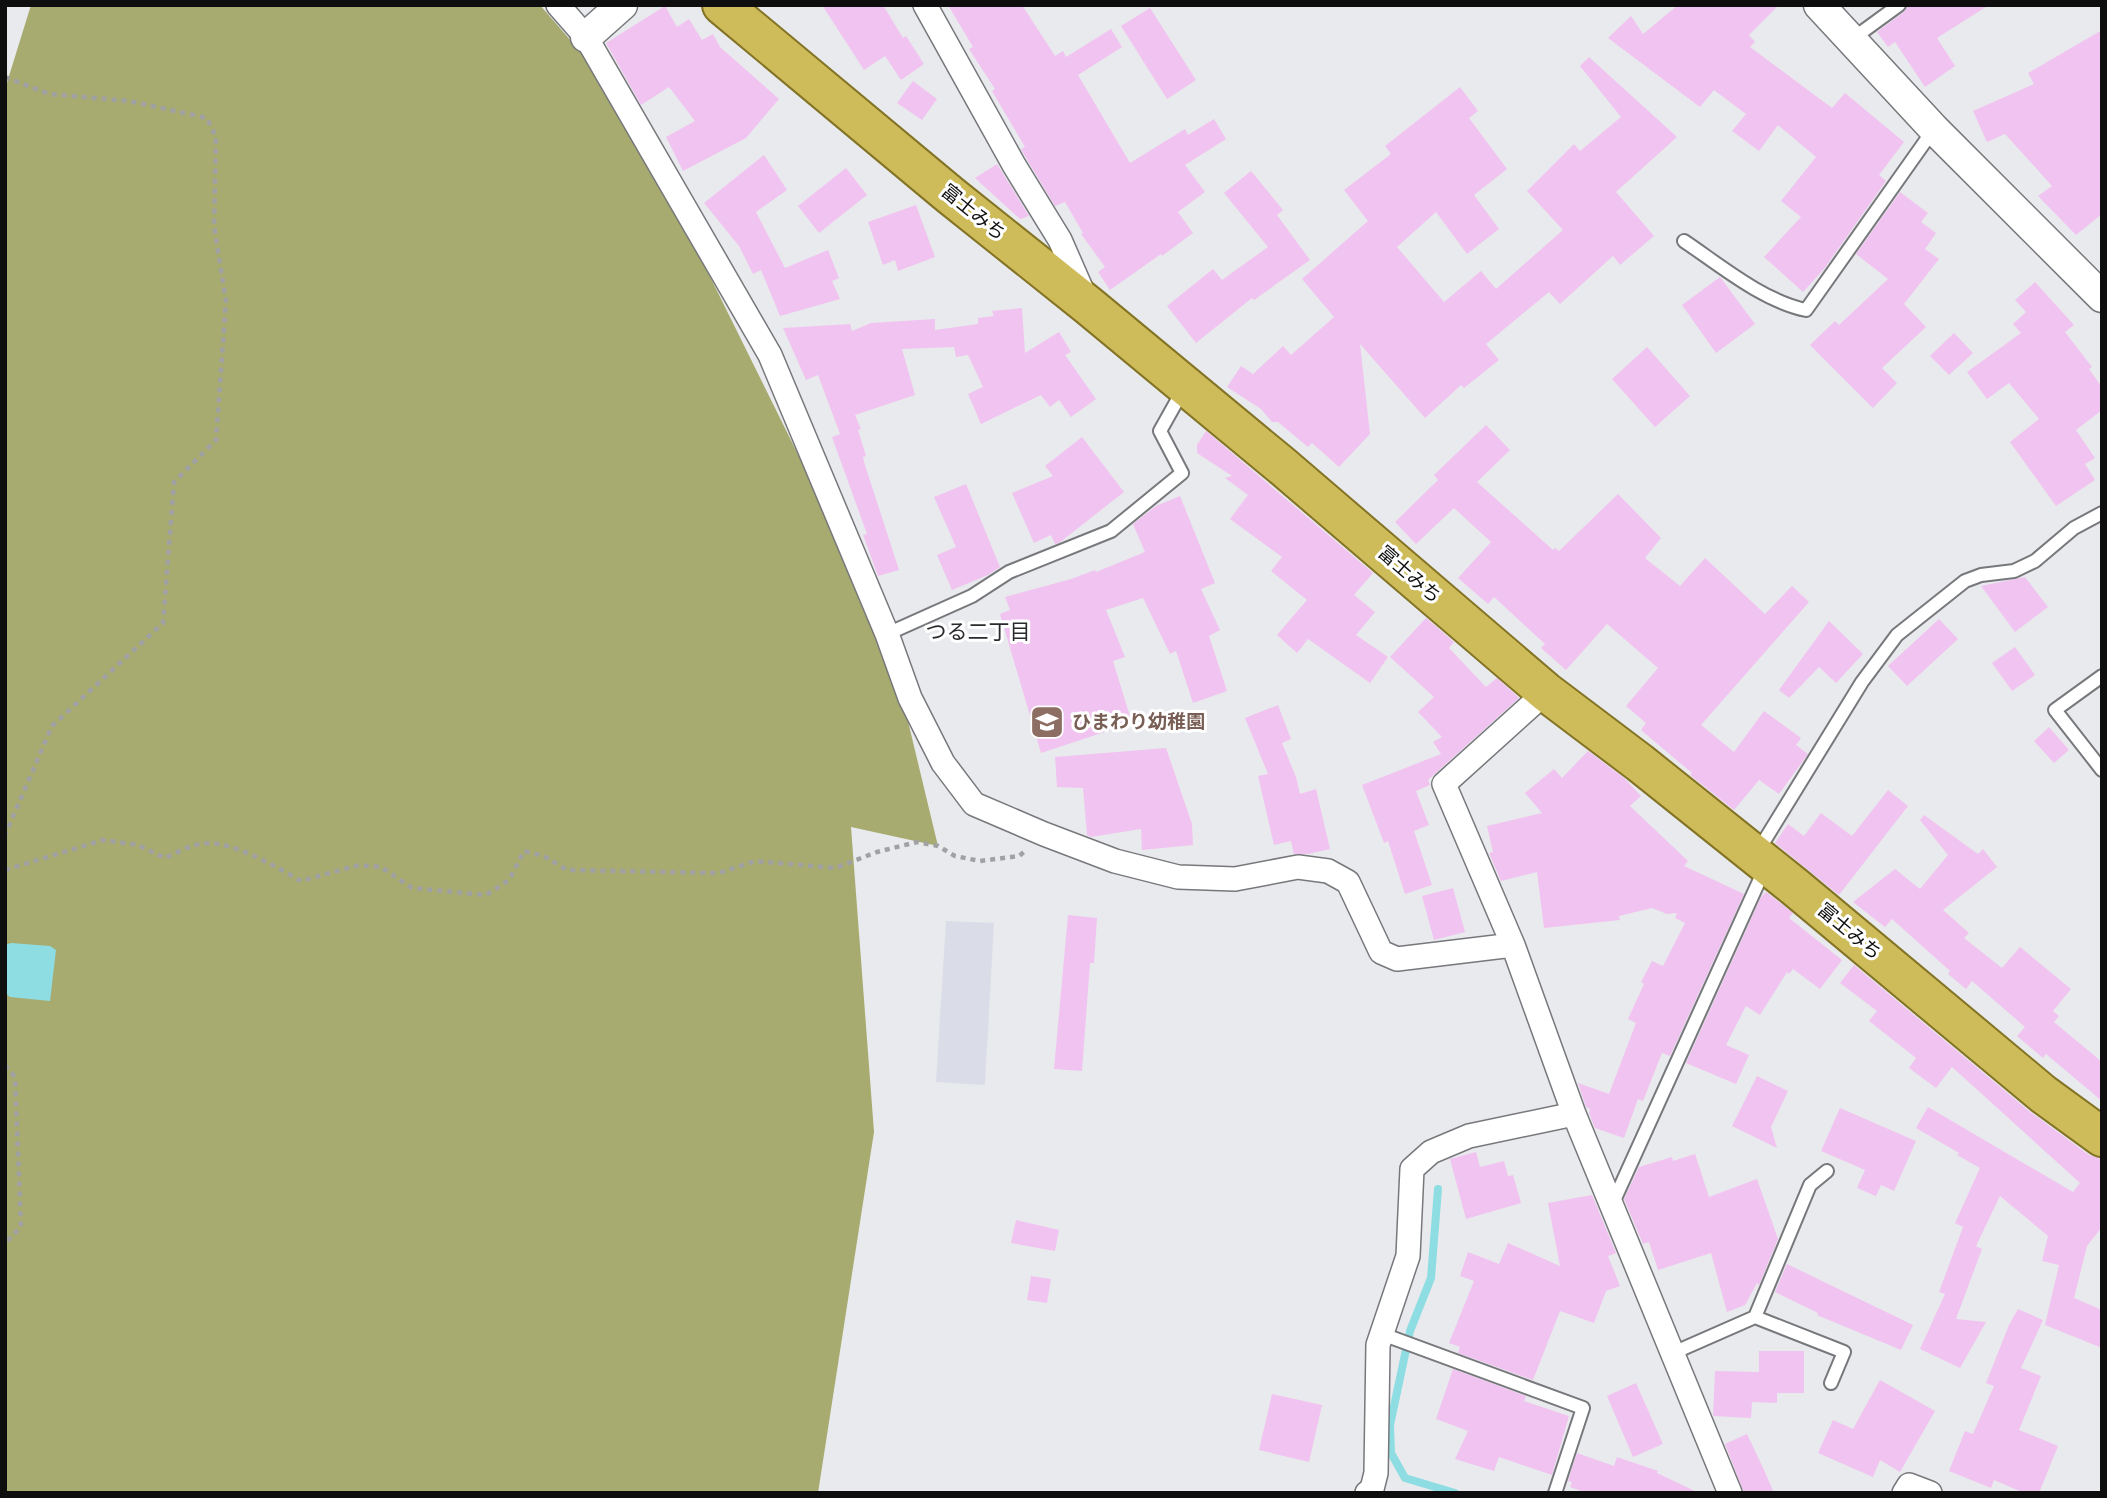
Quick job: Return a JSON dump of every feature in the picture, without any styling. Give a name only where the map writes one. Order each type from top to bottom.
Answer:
[{"type":"highway","name":"富士みち","points":[[722,5],[1281,465],[1546,692],[1640,763],[2043,1094],[2102,1137]]},
{"type":"street","points":[[558,5],[586,37],[770,355],[887,634],[909,698],[943,763],[974,804],[1115,861],[1178,877],[1235,879],[1298,867],[1328,871],[1348,882],[1381,952],[1396,959],[1513,945]]},
{"type":"street","points":[[586,37],[622,5]]},
{"type":"street","points":[[925,5],[1014,165],[1060,240],[1088,306]]},
{"type":"street","points":[[1819,5],[1934,129],[2102,297]]},
{"type":"street","points":[[1546,692],[1444,784],[1513,945],[1574,1114],[1730,1493]]},
{"type":"street","points":[[1367,1493],[1372,1489],[1376,1473],[1378,1345],[1408,1256],[1412,1169],[1431,1152],[1469,1136],[1574,1114]]},
{"type":"street","points":[[1904,1493],[1909,1485],[1930,1493]]},
{"type":"lane","points":[[1851,40],[1899,5]]},
{"type":"lane","points":[[1684,241],[1768,296],[1791,307],[1806,310],[1934,129]]},
{"type":"lane","points":[[887,634],[972,596],[1009,572],[1111,531],[1182,474],[1160,431],[1185,387]]},
{"type":"lane","points":[[1611,1207],[1761,860],[1862,682],[1897,635],[1965,581],[1981,575],[2014,571],[2025,566],[2035,561],[2074,528],[2102,513]]},
{"type":"lane","points":[[2102,676],[2055,710],[2102,770]]},
{"type":"lane","points":[[1673,1353],[1755,1317],[1811,1185],[1827,1171]]},
{"type":"lane","points":[[1755,1317],[1844,1352],[1831,1383]]},
{"type":"lane","points":[[1382,1334],[1583,1408],[1555,1493]]},
{"type":"path","points":[[5,77],[49,94],[129,101],[207,118],[216,137],[214,226],[226,301],[216,440],[173,482],[163,623],[52,726],[5,835]]},
{"type":"path","points":[[5,870],[103,840],[138,845],[165,858],[201,843],[229,846],[301,881],[359,865],[381,867],[412,888],[486,895],[509,880],[524,851],[544,856],[567,870],[719,873],[755,861],[835,868],[877,852],[917,842],[938,846],[955,856],[979,861],[1006,858],[1019,856],[1044,834]]},
{"type":"path","points":[[5,1065],[15,1077],[21,1227],[5,1243]]},
{"type":"shaded area","points":[[946,921],[994,923],[985,1085],[936,1082]]},
{"type":"green space","points":[[31,5],[540,5],[623,101],[887,634],[938,846],[851,827],[874,1132],[818,1493],[5,1493],[5,89]]},
{"type":"water","points":[[11,943],[50,946],[56,950],[50,1001],[10,997],[5,993],[5,945]]},
{"type":"building","points":[[822,5],[883,5],[903,38],[906,36],[924,64],[901,80],[885,56],[864,70]]},
{"type":"building","points":[[948,5],[1022,5],[1055,56],[1063,51],[1066,57],[1111,29],[1122,47],[1078,75],[1130,163],[1185,129],[1188,135],[1214,119],[1226,139],[1185,165],[1205,192],[1178,212],[1193,233],[1110,290],[1098,272],[1105,267],[1081,234],[1083,233],[1065,202],[1055,206],[1026,158],[1021,149],[1025,147],[992,91],[995,89],[969,49],[973,47]]},
{"type":"building","points":[[1678,5],[1779,5],[1749,35],[1755,42],[1750,47],[1832,108],[1845,93],[1904,142],[1879,175],[1886,181],[1824,269],[1803,292],[1764,257],[1801,217],[1781,201],[1816,157],[1778,125],[1759,151],[1732,131],[1746,114],[1714,90],[1700,107],[1608,38],[1631,16],[1643,34]]},
{"type":"building","points":[[1908,5],[1989,5],[1937,38],[1955,66],[1925,87],[1895,42],[1888,47],[1877,32],[1904,12]]},
{"type":"building","points":[[665,6],[677,27],[689,19],[702,40],[713,34],[720,47],[779,99],[746,138],[683,171],[666,137],[695,121],[669,87],[641,105],[606,43]]},
{"type":"building","points":[[1150,8],[1196,80],[1167,99],[1121,26]]},
{"type":"building","points":[[2102,30],[2102,214],[2076,235],[2038,196],[2052,186],[2005,134],[1987,142],[1973,111],[2034,84],[2028,73]]},
{"type":"building","points":[[1589,57],[1677,137],[1616,192],[1654,236],[1620,265],[1613,256],[1560,304],[1549,292],[1486,344],[1499,360],[1464,388],[1461,385],[1425,418],[1360,344],[1370,434],[1339,467],[1312,443],[1308,447],[1278,422],[1272,422],[1261,409],[1227,387],[1241,366],[1253,374],[1283,346],[1291,355],[1334,317],[1302,279],[1368,221],[1344,190],[1391,154],[1385,146],[1460,87],[1478,111],[1469,118],[1507,169],[1474,195],[1499,229],[1467,254],[1436,212],[1397,247],[1444,302],[1481,271],[1496,289],[1563,230],[1527,191],[1574,144],[1580,151],[1621,117],[1580,66]]},
{"type":"building","points":[[913,81],[937,99],[922,120],[897,103]]},
{"type":"building","points":[[764,155],[787,190],[756,212],[785,268],[828,250],[839,278],[832,281],[840,299],[780,316],[761,270],[753,274],[739,246],[704,203]]},
{"type":"building","points":[[997,164],[1029,216],[1020,219],[975,178]]},
{"type":"building","points":[[846,168],[867,195],[819,233],[798,206]]},
{"type":"building","points":[[1251,171],[1283,210],[1277,215],[1310,260],[1254,300],[1252,298],[1196,343],[1167,306],[1213,269],[1222,280],[1268,247],[1224,193]]},
{"type":"building","points":[[1900,192],[1928,213],[1921,222],[1936,233],[1925,249],[1939,259],[1904,304],[1926,327],[1882,368],[1897,383],[1873,408],[1810,345],[1835,321],[1839,325],[1888,279],[1856,254]]},
{"type":"building","points":[[916,205],[935,257],[898,271],[895,260],[883,265],[868,222]]},
{"type":"building","points":[[1720,277],[1755,324],[1716,353],[1682,305]]},
{"type":"building","points":[[2035,282],[2074,325],[2065,332],[2092,367],[2089,369],[2102,387],[2102,410],[2076,430],[2095,458],[2085,464],[2095,480],[2056,506],[2010,442],[2039,419],[2009,383],[1987,399],[1967,372],[2021,333],[2013,324],[2026,312],[2015,300]]},
{"type":"building","points":[[1022,308],[1025,353],[1059,332],[1071,352],[1065,355],[1096,399],[1071,417],[1059,400],[1050,407],[1041,395],[981,424],[968,394],[983,387],[968,355],[956,357],[954,347],[902,349],[915,395],[855,415],[861,429],[858,430],[866,456],[863,457],[865,465],[899,570],[878,576],[863,535],[867,534],[832,437],[840,434],[818,375],[806,380],[783,328],[850,324],[852,331],[871,323],[935,319],[935,330],[978,324],[978,318],[994,316],[992,311]]},
{"type":"building","points":[[1954,333],[1973,353],[1949,375],[1930,356]]},
{"type":"building","points":[[1647,347],[1690,396],[1655,427],[1612,379]]},
{"type":"building","points":[[1486,425],[1510,450],[1477,482],[1553,550],[1555,548],[1559,551],[1618,494],[1661,538],[1645,558],[1680,586],[1705,558],[1765,614],[1792,586],[1809,602],[1701,725],[1734,752],[1764,711],[1801,738],[1796,745],[1808,754],[1779,794],[1759,780],[1734,810],[1690,775],[1692,773],[1641,730],[1646,723],[1626,706],[1658,668],[1607,624],[1566,670],[1541,648],[1545,644],[1494,597],[1488,604],[1458,578],[1491,542],[1454,508],[1416,544],[1395,522],[1438,480],[1434,475]]},
{"type":"building","points":[[1206,431],[1373,573],[1354,595],[1375,612],[1356,635],[1388,657],[1370,683],[1308,639],[1297,653],[1277,635],[1307,600],[1271,571],[1282,557],[1230,519],[1248,495],[1225,478],[1232,476],[1197,453],[1197,445]]},
{"type":"building","points":[[1082,437],[1124,492],[1059,543],[1055,544],[1051,535],[1034,543],[1012,493],[1053,476],[1045,466]]},
{"type":"building","points":[[966,484],[1000,567],[952,590],[937,555],[956,547],[934,497]]},
{"type":"building","points":[[1180,496],[1215,583],[1201,589],[1220,630],[1209,636],[1227,691],[1193,703],[1176,651],[1170,654],[1143,598],[1106,610],[1125,657],[1113,661],[1132,723],[1041,753],[1000,614],[1010,610],[1005,597],[1095,570],[1096,572],[1145,552],[1133,524],[1156,506]]},
{"type":"building","points":[[2025,577],[2048,607],[2015,632],[1981,586]]},
{"type":"building","points":[[1426,618],[1454,642],[1449,648],[1486,687],[1497,678],[1519,698],[1428,780],[1430,785],[1416,791],[1429,825],[1414,831],[1432,885],[1405,894],[1388,841],[1384,843],[1362,785],[1441,754],[1433,742],[1442,737],[1418,712],[1434,697],[1390,657]]},
{"type":"building","points":[[1939,619],[1958,639],[1907,686],[1888,666]]},
{"type":"building","points":[[1829,621],[1863,654],[1836,683],[1819,667],[1789,698],[1779,690]]},
{"type":"building","points":[[2015,647],[2035,675],[2012,691],[1992,663]]},
{"type":"building","points":[[1278,705],[1291,739],[1282,743],[1300,794],[1316,789],[1330,849],[1294,854],[1291,841],[1274,845],[1258,776],[1268,774],[1245,718]]},
{"type":"building","points":[[2049,727],[2069,750],[2054,763],[2034,741]]},
{"type":"building","points":[[1166,748],[1192,824],[1193,845],[1142,850],[1141,829],[1091,837],[1087,835],[1083,788],[1057,787],[1055,757]]},
{"type":"building","points":[[1588,751],[1624,778],[1641,796],[1630,806],[1688,861],[1684,866],[1744,894],[1670,1056],[1662,1053],[1643,1101],[1638,1099],[1624,1138],[1595,1128],[1578,1083],[1609,1094],[1636,1023],[1628,1019],[1644,984],[1641,982],[1652,961],[1663,966],[1685,923],[1675,918],[1677,913],[1667,914],[1652,908],[1619,916],[1620,920],[1544,928],[1537,872],[1501,881],[1489,853],[1493,852],[1487,826],[1542,813],[1525,793],[1554,769],[1562,778]]},
{"type":"building","points":[[1888,790],[1908,806],[1839,895],[1775,843],[1788,824],[1804,836],[1821,813],[1852,836]]},
{"type":"building","points":[[1924,815],[1978,854],[1983,849],[1997,867],[1943,910],[1969,933],[1964,938],[2002,968],[2020,947],[2071,989],[2053,1011],[2059,1016],[2054,1022],[2102,1062],[2102,1101],[2046,1054],[2043,1058],[2017,1036],[2025,1027],[1972,981],[1966,989],[1892,919],[1885,927],[1853,902],[1895,869],[1920,889],[1948,855],[1920,820]]},
{"type":"building","points":[[1453,888],[1465,932],[1434,940],[1422,896]]},
{"type":"building","points":[[1766,892],[1793,913],[1789,918],[1842,960],[1820,989],[1793,969],[1789,974],[1787,972],[1760,1015],[1746,1006],[1726,1045],[1749,1055],[1736,1084],[1686,1063],[1761,897]]},
{"type":"building","points":[[1068,915],[1097,918],[1094,963],[1090,963],[1082,1071],[1054,1069]]},
{"type":"building","points":[[1854,965],[2029,1111],[2089,1155],[2102,1159],[2102,1227],[2087,1246],[2074,1298],[2102,1310],[2102,1348],[2045,1325],[2059,1265],[2042,1261],[2048,1236],[2000,1196],[1976,1246],[1982,1249],[1956,1319],[1986,1322],[1960,1368],[1920,1349],[1945,1294],[1939,1292],[1963,1227],[1955,1223],[1980,1168],[1916,1128],[1928,1107],[2073,1192],[2080,1183],[1952,1067],[1936,1088],[1909,1068],[1916,1058],[1869,1021],[1877,1011],[1840,983]]},
{"type":"building","points":[[1757,1076],[1788,1091],[1771,1127],[1777,1148],[1732,1126]]},
{"type":"building","points":[[1840,1108],[1916,1141],[1894,1191],[1881,1185],[1876,1196],[1857,1188],[1865,1170],[1821,1151]]},
{"type":"building","points":[[1476,1152],[1480,1167],[1504,1161],[1508,1176],[1513,1175],[1521,1203],[1466,1219],[1450,1159]]},
{"type":"building","points":[[1695,1154],[1709,1197],[1757,1179],[1778,1239],[1759,1285],[1757,1283],[1745,1305],[1727,1312],[1711,1253],[1658,1270],[1649,1242],[1643,1244],[1624,1199],[1639,1167],[1672,1157],[1673,1161]]},
{"type":"building","points":[[1592,1195],[1616,1253],[1608,1256],[1620,1286],[1606,1291],[1594,1323],[1560,1311],[1533,1380],[1458,1353],[1460,1347],[1449,1343],[1474,1281],[1460,1276],[1468,1252],[1499,1264],[1508,1243],[1560,1266],[1548,1203]]},
{"type":"building","points":[[1016,1220],[1059,1230],[1055,1251],[1011,1243]]},
{"type":"building","points":[[1787,1264],[1913,1325],[1901,1350],[1817,1315],[1818,1313],[1775,1292]]},
{"type":"building","points":[[1031,1276],[1051,1279],[1047,1303],[1027,1300]]},
{"type":"building","points":[[2018,1309],[2043,1320],[2021,1368],[2041,1376],[2019,1430],[2058,1446],[2039,1493],[2024,1493],[1994,1480],[1991,1488],[1949,1471],[1965,1431],[1973,1434],[1994,1386],[1986,1383]]},
{"type":"building","points":[[1759,1351],[1804,1351],[1804,1393],[1777,1393],[1777,1403],[1752,1402],[1751,1418],[1713,1416],[1715,1371],[1759,1372]]},
{"type":"building","points":[[1453,1369],[1526,1396],[1524,1401],[1569,1416],[1552,1475],[1499,1457],[1494,1471],[1455,1459],[1468,1431],[1436,1419]]},
{"type":"building","points":[[1880,1380],[1935,1411],[1900,1472],[1880,1460],[1873,1477],[1818,1453],[1833,1420],[1853,1429]]},
{"type":"building","points":[[1636,1383],[1663,1444],[1633,1457],[1607,1396]]},
{"type":"building","points":[[1272,1394],[1322,1405],[1309,1462],[1259,1450]]},
{"type":"building","points":[[1747,1434],[1774,1493],[1744,1493],[1725,1444]]},
{"type":"building","points":[[1577,1453],[1614,1466],[1617,1457],[1658,1471],[1657,1473],[1699,1493],[1587,1493],[1570,1487],[1572,1482],[1568,1481]]},
{"type":"waterway","points":[[1438,1189],[1431,1278],[1410,1331],[1390,1425],[1391,1453],[1405,1478],[1455,1493]]},
{"type":"place","name":"ひまわり幼稚園","points":[[1047,722]]},
{"type":"district","name":"つる二丁目","points":[[978,632]]}]
